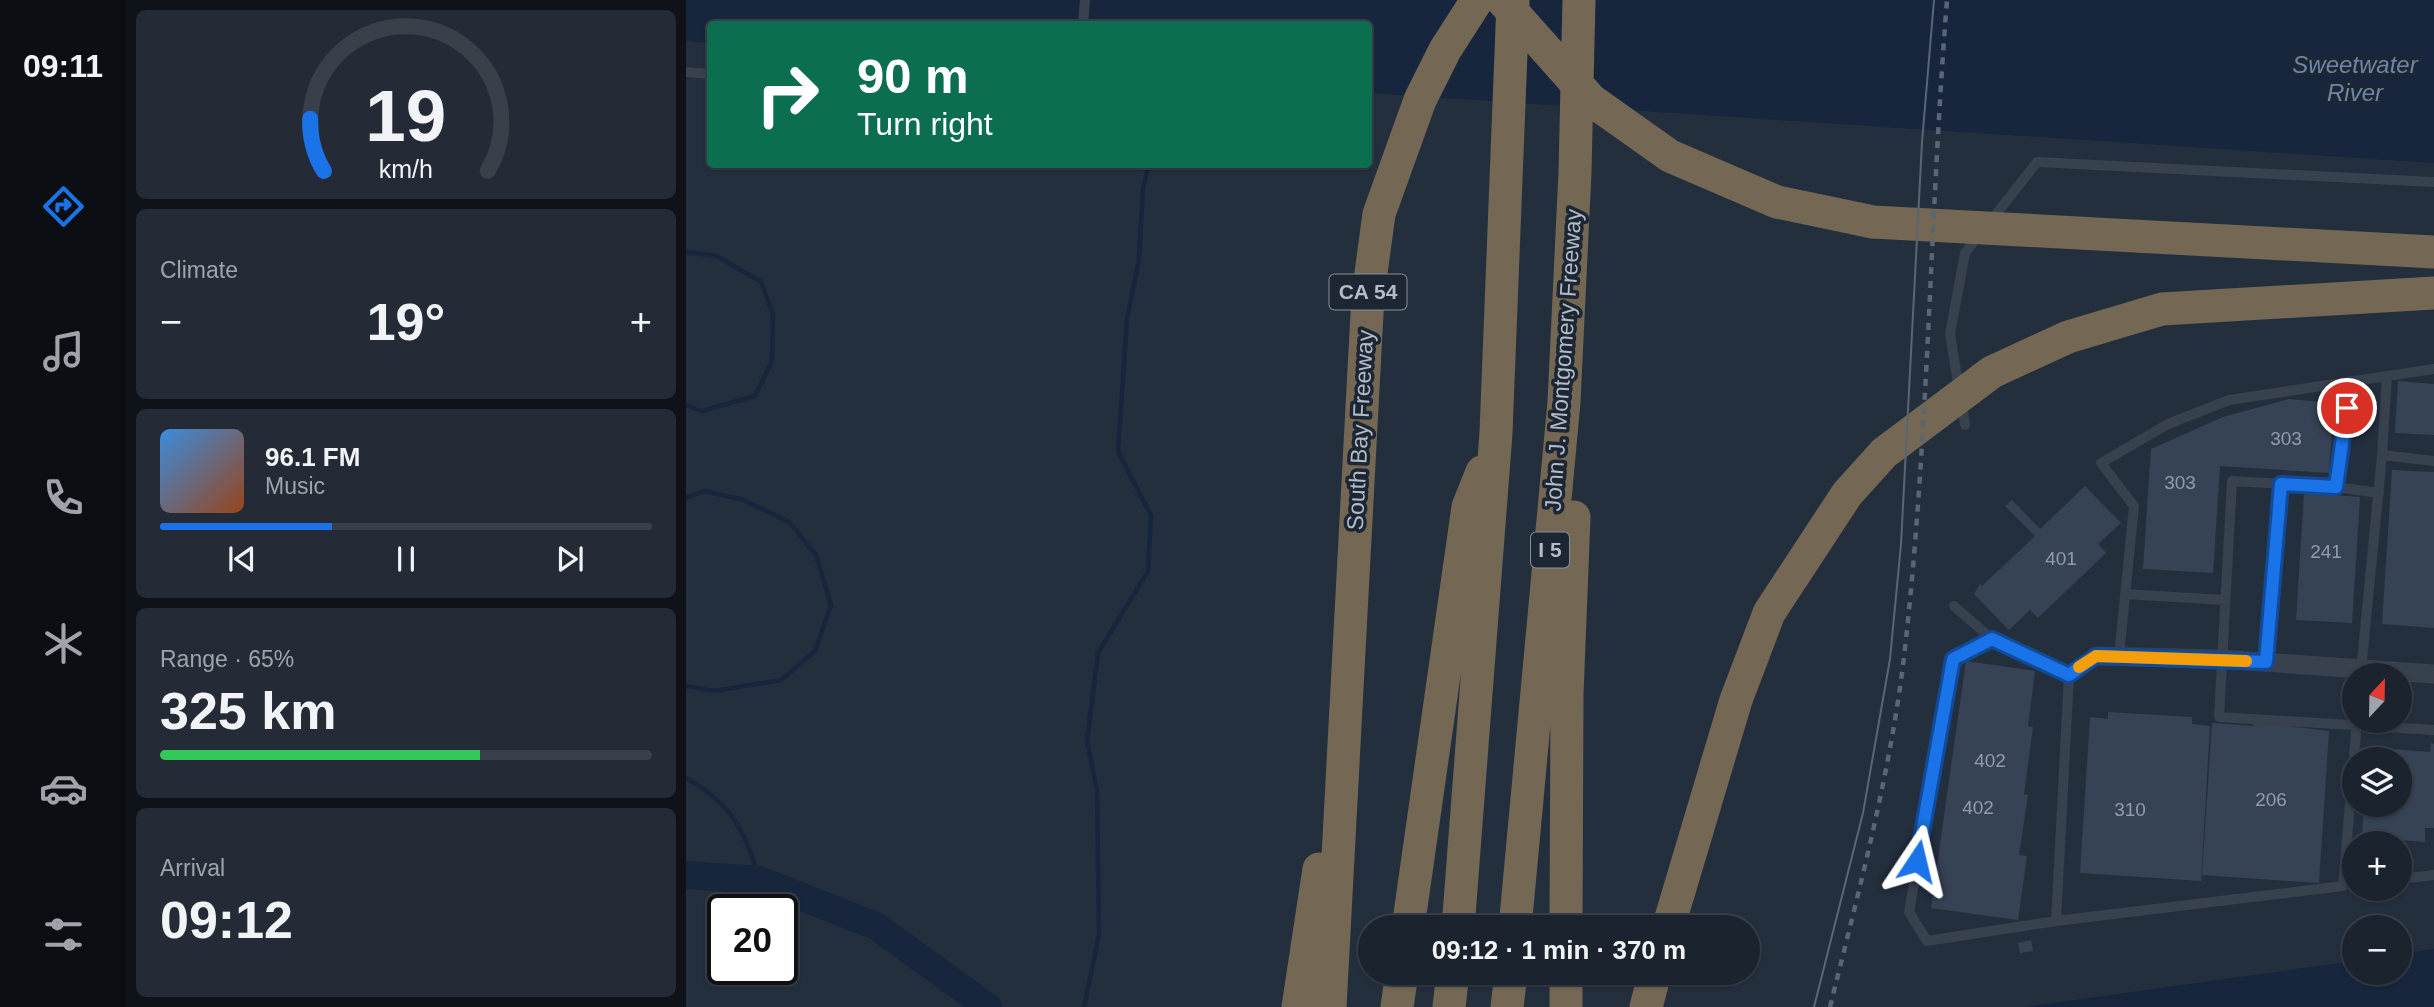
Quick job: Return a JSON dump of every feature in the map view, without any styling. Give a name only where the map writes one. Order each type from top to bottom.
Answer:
[{"type":"highway","name":"South Bay Freeway","points":[[1344,714],[1368,295],[1379,214],[1420,100],[1445,50],[1477,0]]},
{"type":"highway","points":[[1502,0],[1591,100],[1670,156],[1777,202],[1873,222],[2434,252]]},
{"type":"highway","points":[[1459,915],[1496,433],[1513,0]]},
{"type":"highway","name":"John J. Montgomery Freeway","points":[[1516,915],[1564,402],[1575,172],[1578,0]]},
{"type":"highway","points":[[1672,915],[1704,799],[1736,699],[1769,613],[1847,494],[1884,453],[1992,372],[2068,337],[2162,309],[2434,293]]},
{"type":"highway","points":[[1564,402],[1576,456],[1567,694],[1566,915]]},
{"type":"highway","points":[[1410,915],[1468,507],[1496,433]]},
{"type":"highway","points":[[1298,1007],[1344,714]]},
{"type":"highway","points":[[1330,1007],[1344,714]]},
{"type":"highway","points":[[1687,915],[1696,877],[1704,799]]},
{"type":"highway","points":[[1397,1007],[1400,985]]},
{"type":"highway","points":[[1449,1007],[1452,985]]},
{"type":"highway","points":[[1507,1007],[1510,985]]},
{"type":"highway","points":[[1566,985],[1566,1007]]},
{"type":"highway","points":[[1646,1007],[1652,985]]},
{"type":"highway","points":[[1664,1007],[1669,985]]},
{"type":"street","points":[[2096,656],[2220,659],[2342,670]]},
{"type":"street","points":[[2412,673],[2434,674]]},
{"type":"lane","points":[[1083,21],[1085,0]]},
{"type":"lane","points":[[686,72],[707,74]]},
{"type":"lane","points":[[1965,425],[1951,334],[1965,253],[2037,162],[2434,182]]},
{"type":"lane","points":[[2119,656],[2134,506],[2101,463],[2168,424],[2229,400],[2434,369]]},
{"type":"lane","points":[[2361,663],[2379,493],[2387,376]]},
{"type":"lane","points":[[2336,487],[2350,381]]},
{"type":"lane","points":[[2382,455],[2434,460]]},
{"type":"lane","points":[[2342,721],[2219,717],[2220,659],[2232,481],[2336,487],[2379,493]]},
{"type":"lane","points":[[2266,662],[2281,484]]},
{"type":"lane","points":[[2125,594],[2224,600]]},
{"type":"lane","points":[[1954,606],[1992,639],[2069,675]]},
{"type":"lane","points":[[1992,639],[1953,659],[1909,912],[1927,941],[2056,921],[2342,886]]},
{"type":"lane","points":[[2069,675],[2096,656]]},
{"type":"lane","points":[[2056,921],[2069,675]]},
{"type":"lane","points":[[2412,728],[2434,730]]},
{"type":"lane","points":[[2351,831],[2355,733]]},
{"type":"lane","points":[[2412,878],[2434,875]]},
{"type":"water","name":"Sweetwater River","points":[[686,0],[2434,0],[2434,163],[1372,93],[1372,21],[707,21],[707,43],[686,41]]},
{"type":"water","points":[[2434,949],[2434,1007],[2024,1007],[2342,963],[2342,985],[2412,985],[2412,952]]},
{"type":"building","points":[[2398,381],[2434,384],[2434,435],[2395,433]]},
{"type":"building","points":[[2289,399],[2334,403],[2329,473],[2220,466],[2213,573],[2143,569],[2151,449],[2223,417]]},
{"type":"building","points":[[2392,470],[2434,472],[2434,628],[2382,624]]},
{"type":"building","points":[[2085,486],[2121,523],[2098,544],[2106,553],[2038,618],[2030,610],[2009,630],[1974,594],[1980,584],[1982,586],[2035,536],[2005,506],[2012,500],[2040,529]]},
{"type":"building","points":[[2304,493],[2360,497],[2352,623],[2296,620]]},
{"type":"building","points":[[1966,661],[2035,671],[2028,726],[2033,727],[2024,794],[2028,795],[2019,855],[2027,856],[2018,920],[1931,908]]},
{"type":"building","points":[[2108,712],[2192,717],[2192,724],[2210,726],[2201,881],[2080,873],[2090,717],[2108,719]]},
{"type":"building","points":[[2254,722],[2329,731],[2319,883],[2202,875],[2212,723],[2254,726]]},
{"type":"building","points":[[2431,743],[2434,744],[2434,828],[2425,828],[2425,842],[2412,841],[2412,831],[2362,831],[2363,817],[2412,817],[2412,751],[2430,752]]},
{"type":"building","points":[[2031,940],[2033,951],[2020,953],[2018,943]]},
{"type":"waterway","points":[[1084,1007],[1099,935],[1097,790],[1087,741],[1098,653],[1148,571],[1151,515],[1118,452],[1127,318],[1139,260],[1143,188],[1148,168]]},
{"type":"waterway","points":[[686,252],[717,256],[761,282],[773,314],[772,361],[755,396],[702,411],[686,405]]},
{"type":"waterway","points":[[686,498],[704,491],[741,499],[789,522],[816,555],[831,605],[815,651],[781,680],[714,691],[686,686]]},
{"type":"waterway","points":[[686,778],[715,798],[734,820],[748,847],[759,880]]},
{"type":"waterway","points":[[686,875],[759,880],[876,926],[988,1007]]},
{"type":"tram line","points":[[1814,1007],[1863,813],[1890,659],[1901,544],[1922,142],[1934,0]]},
{"type":"railway","points":[[1830,1007],[1884,778],[1906,639],[1920,480],[1947,0]]},
{"type":"slow traffic","points":[[2079,667],[2096,656],[2246,661]]},
{"type":"route","points":[[1917,861],[1953,659],[1992,639],[2069,675],[2096,656],[2266,662],[2281,484],[2336,487],[2347,408]]}]
